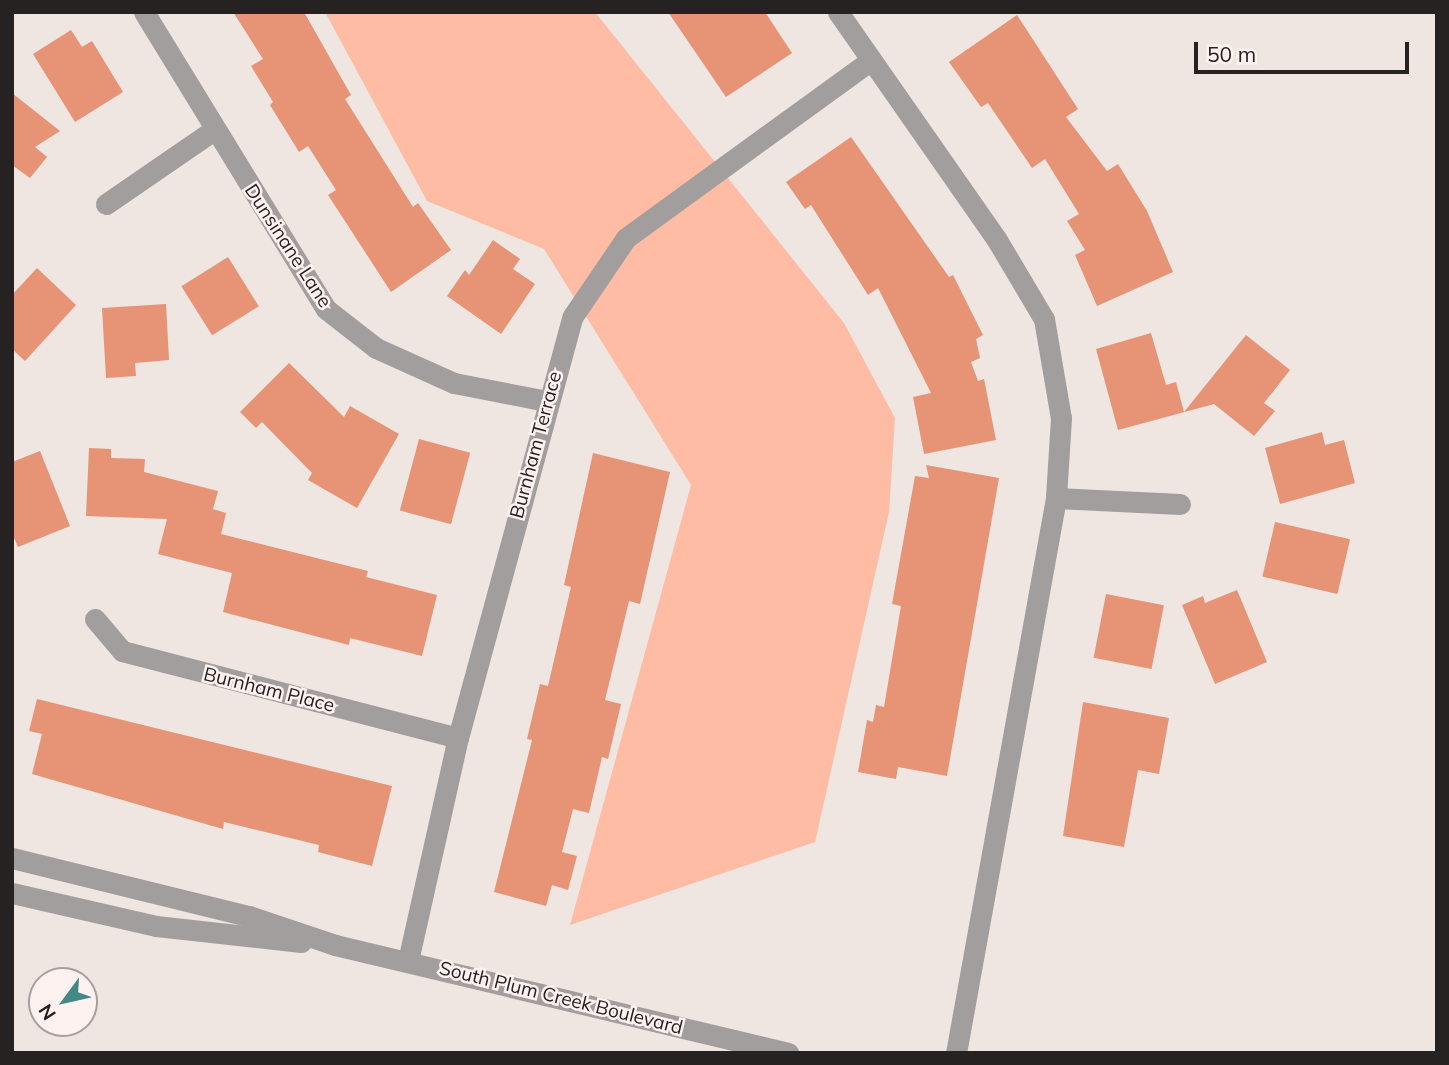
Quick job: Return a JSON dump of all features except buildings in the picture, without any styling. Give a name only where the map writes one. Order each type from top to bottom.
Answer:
[{"type":"street","name":"Dunsinane Lane","points":[[144,12],[326,309],[376,348],[454,383],[547,401]]},
{"type":"street","points":[[838,12],[997,240],[1044,319],[1061,418],[1056,498],[956,1053]]},
{"type":"street","name":"Burnham Terrace","points":[[408,961],[458,738],[547,401],[573,316],[626,238],[871,60]]},
{"type":"street","points":[[106,204],[215,130]]},
{"type":"street","points":[[1056,498],[1180,504]]},
{"type":"street","name":"Burnham Place","points":[[96,619],[122,652],[458,738]]},
{"type":"street","name":"South Plum Creek Boulevard","points":[[12,858],[249,916],[335,945],[788,1053]]},
{"type":"street","name":"South Plum Creek Boulevard","points":[[12,893],[156,926],[335,945]]},
{"type":"shaded area","points":[[325,12],[595,12],[844,323],[895,418],[889,512],[815,842],[570,925],[691,485],[544,249],[427,201]]}]
